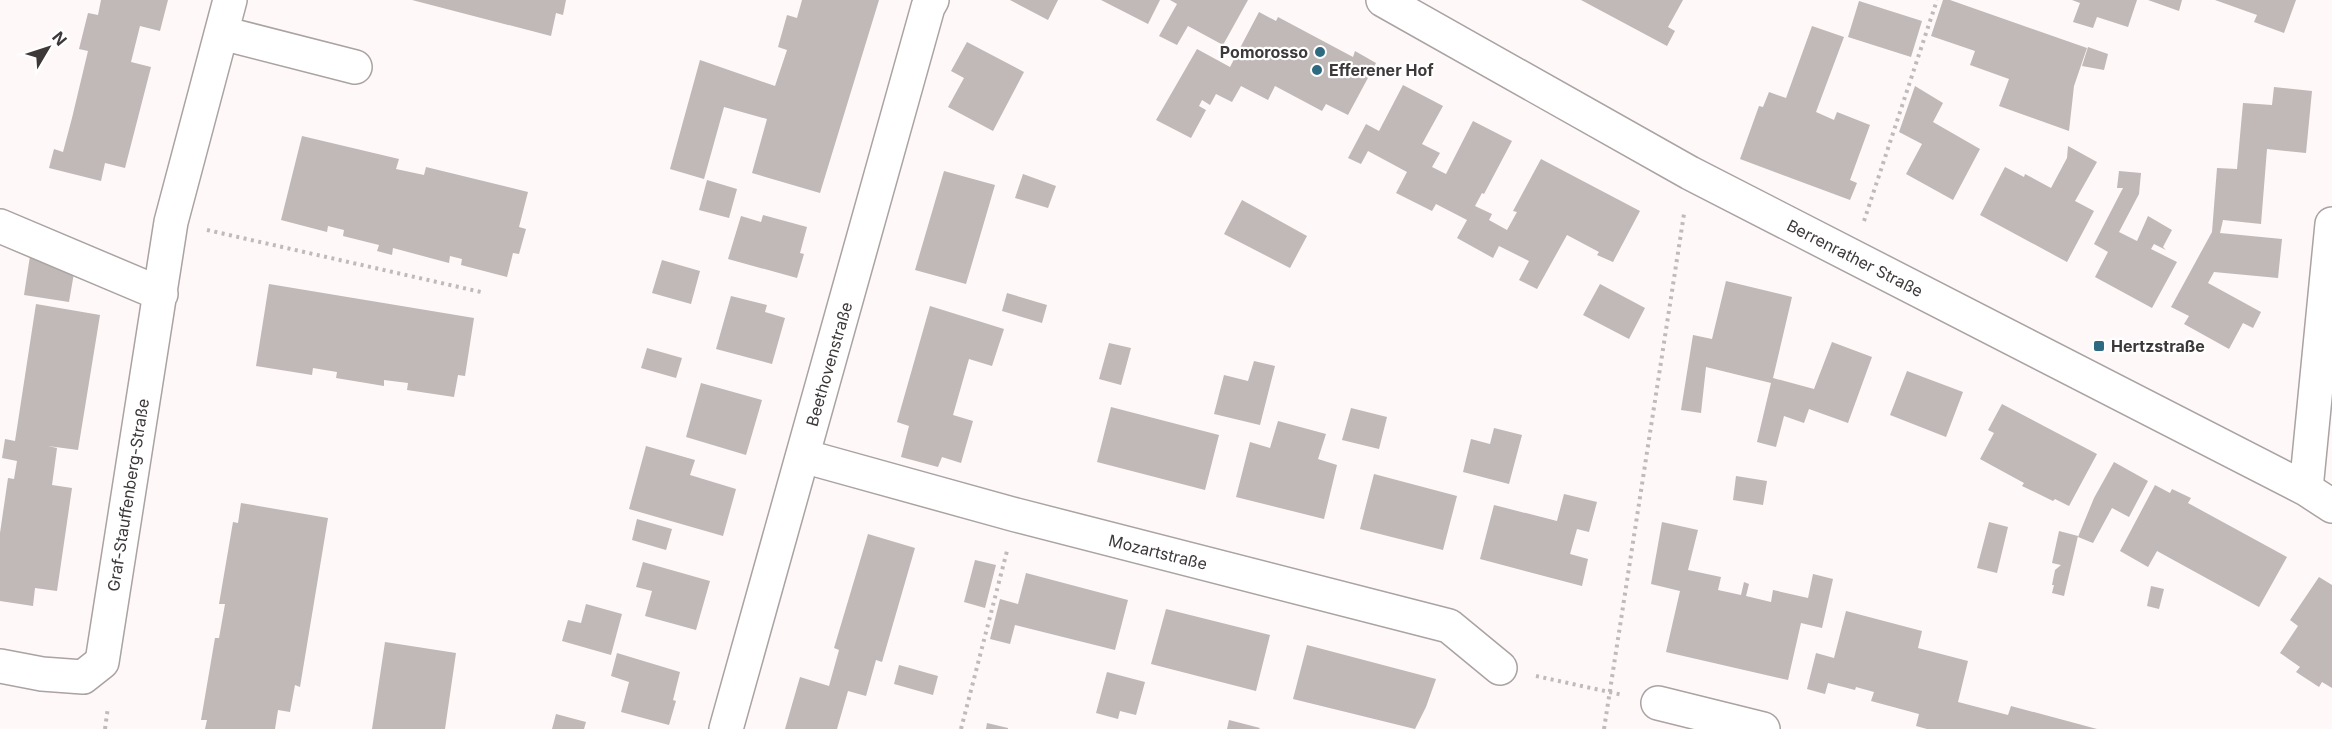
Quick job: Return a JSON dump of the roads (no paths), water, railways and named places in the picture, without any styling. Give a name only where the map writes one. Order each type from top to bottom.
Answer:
[{"type":"street","name":"Graf-Stauffenberg-Straße","points":[[0,666],[42,674],[83,677],[102,662],[171,222],[230,0]]},
{"type":"street","name":"Beethovenstraße","points":[[726,729],[928,7],[932,0]]},
{"type":"street","name":"Berrenrather Straße","points":[[1383,0],[1690,173],[2319,498]]},
{"type":"street","points":[[222,33],[355,68]]},
{"type":"street","points":[[2319,498],[2332,224]]},
{"type":"street","points":[[0,226],[161,294]]},
{"type":"street","name":"Mozartstraße","points":[[803,456],[1016,515],[1449,626],[1500,668]]},
{"type":"street","points":[[1658,703],[1763,729]]},
{"type":"place","name":"Pomorosso","points":[[1320,52]]},
{"type":"place","name":"Efferener Hof","points":[[1317,70]]},
{"type":"place","name":"Hertzstraße","points":[[2099,346]]}]
